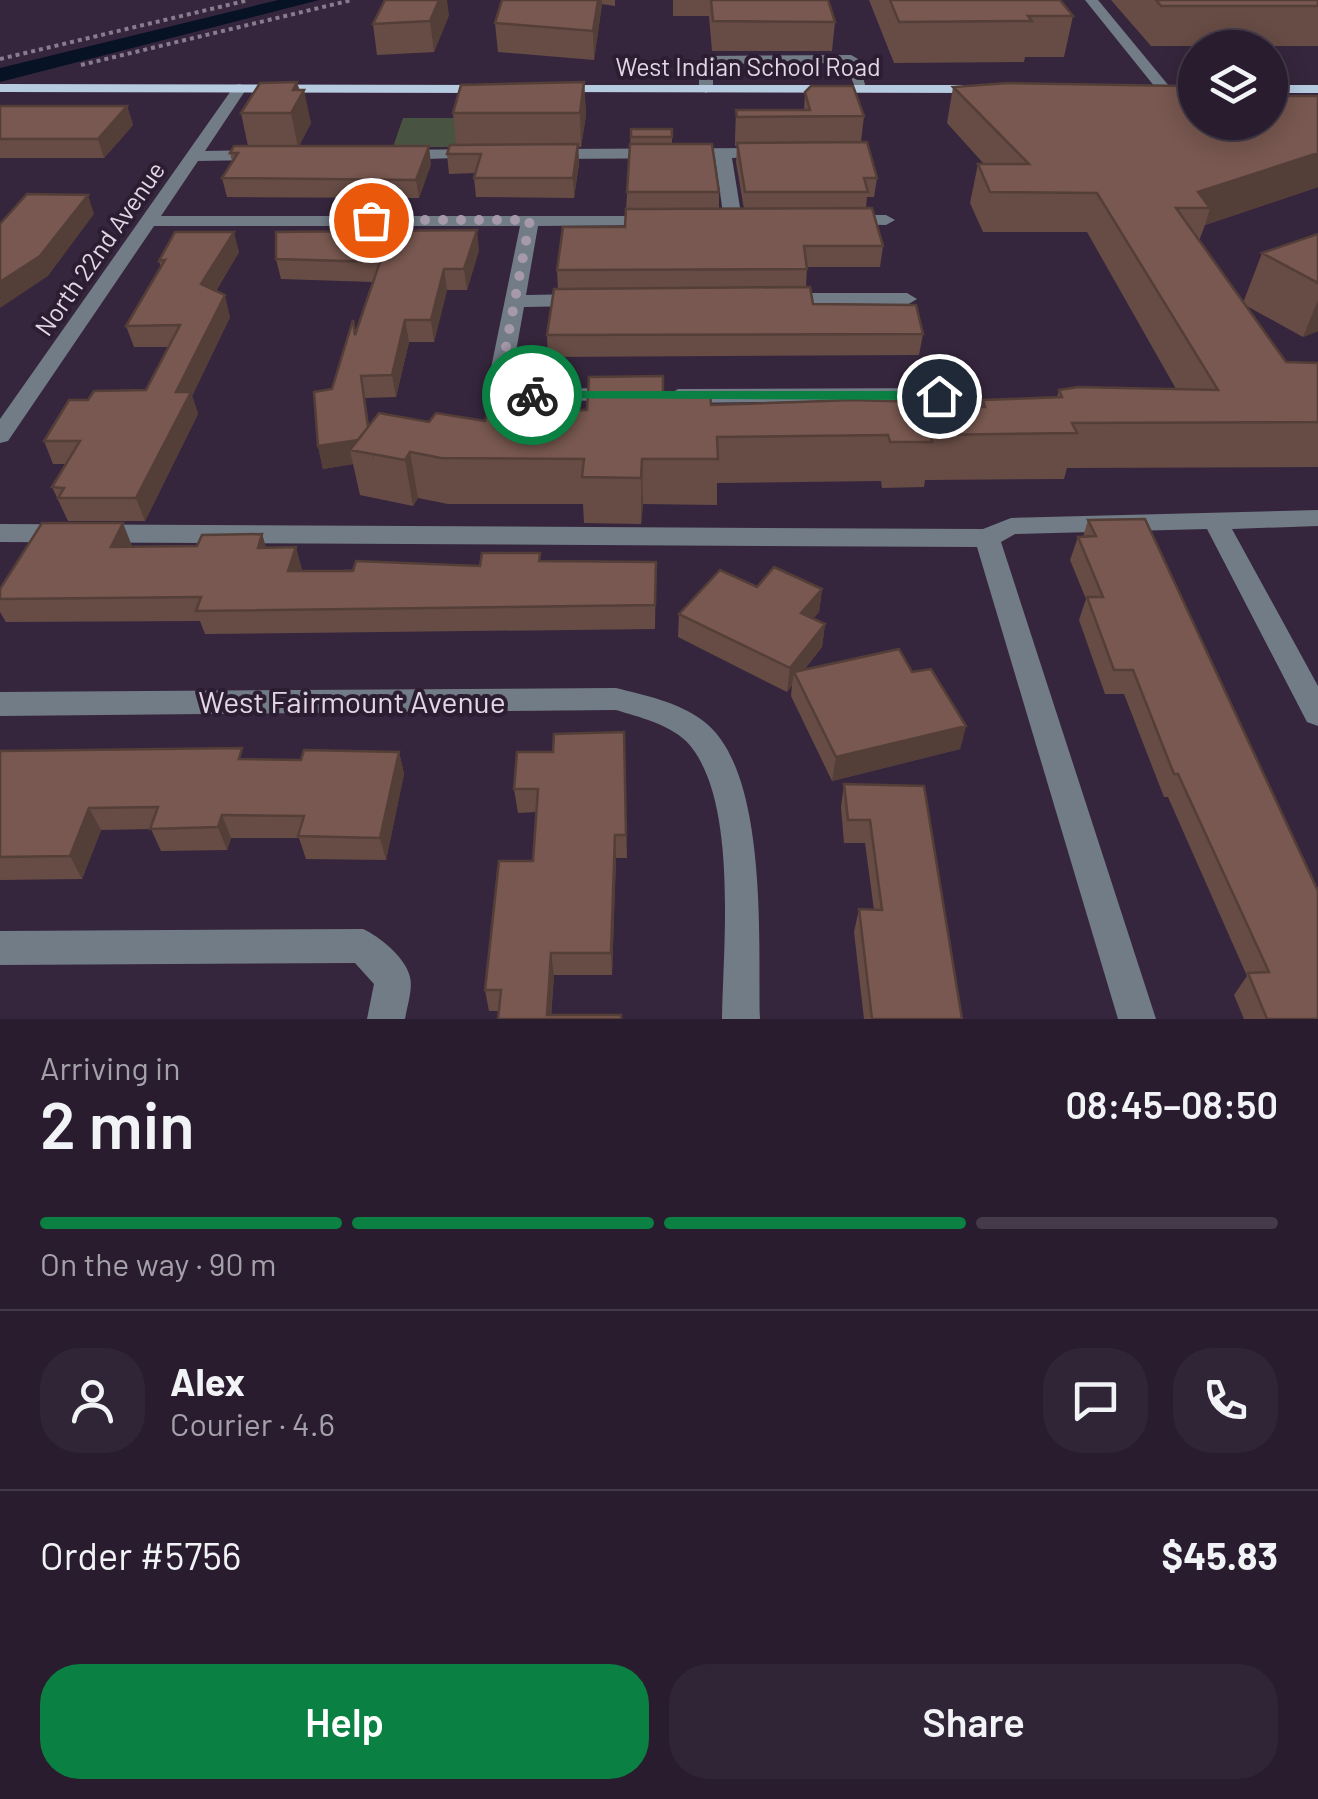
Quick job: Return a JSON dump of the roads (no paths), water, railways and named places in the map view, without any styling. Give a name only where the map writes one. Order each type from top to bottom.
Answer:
[{"type":"main road","points":[[0,88],[514,88]]},
{"type":"main road","name":"West Indian School Road","points":[[534,88],[1006,89]]},
{"type":"main road","points":[[1133,89],[1178,89]]},
{"type":"main road","points":[[1288,89],[1318,89]]},
{"type":"street","points":[[1091,0],[1164,89]]},
{"type":"street","points":[[706,89],[706,60],[833,59],[851,59],[862,89]]},
{"type":"street","name":"North 22nd Avenue","points":[[0,436],[240,88]]},
{"type":"street","points":[[527,154],[782,153]]},
{"type":"street","points":[[370,155],[488,154]]},
{"type":"street","points":[[724,154],[733,220]]},
{"type":"street","points":[[194,156],[292,155]]},
{"type":"street","points":[[148,220],[678,220]]},
{"type":"street","points":[[530,220],[502,368],[503,392],[552,396],[939,396]]},
{"type":"street","points":[[829,220],[886,220]]},
{"type":"street","points":[[752,300],[908,299]]},
{"type":"street","points":[[515,300],[596,300]]},
{"type":"street","points":[[0,534],[988,538],[1011,526],[1318,518]]},
{"type":"street","points":[[1214,519],[1318,714]]},
{"type":"street","points":[[988,538],[1137,1019]]},
{"type":"street","name":"West Fairmount Avenue","points":[[0,704],[616,699],[654,710],[698,732],[722,772],[736,807],[741,1019]]},
{"type":"street","points":[[0,948],[363,946],[393,979],[386,1019]]},
{"type":"waterway","points":[[0,75],[223,16],[309,0]]}]
